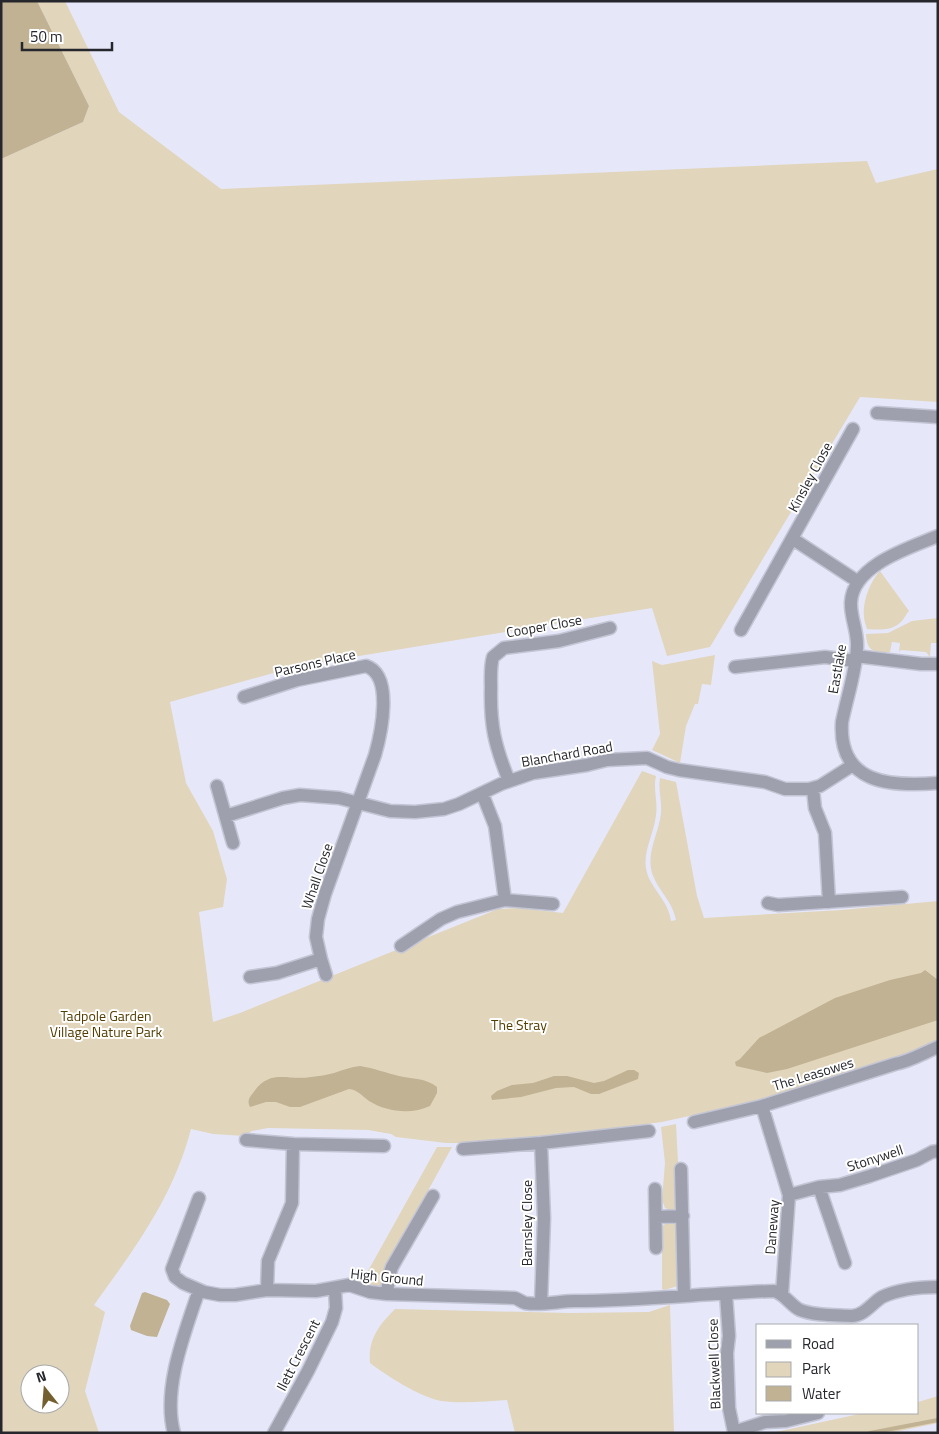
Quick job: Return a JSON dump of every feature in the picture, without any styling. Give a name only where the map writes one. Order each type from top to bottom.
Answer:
[{"type":"street","points":[[877,413],[938,418]]},
{"type":"street","name":"Kinsley Close","points":[[741,630],[853,429]]},
{"type":"street","points":[[793,539],[857,581],[871,568],[887,558],[938,536]]},
{"type":"street","name":"Eastlake","points":[[853,764],[846,751],[842,734],[844,713],[856,658],[857,633],[851,604],[852,592],[857,581]]},
{"type":"street","name":"Cooper Close","points":[[509,781],[496,749],[491,725],[491,673],[494,657],[504,648],[559,641],[610,628]]},
{"type":"street","points":[[735,667],[824,657],[938,664]]},
{"type":"street","name":"Parsons Place","points":[[244,697],[297,680],[361,666],[373,669],[380,682],[383,724],[375,755],[358,803]]},
{"type":"street","name":"Blanchard Road","points":[[226,816],[283,798],[300,795],[331,797],[390,811],[415,812],[454,806],[509,781],[543,771],[587,765],[603,760],[644,757],[679,770],[765,782],[785,789],[813,789]]},
{"type":"street","points":[[829,902],[825,834],[815,808],[813,789],[853,764],[864,774],[881,782],[938,783]]},
{"type":"street","points":[[217,786],[233,842]]},
{"type":"street","points":[[482,793],[495,826],[504,900]]},
{"type":"street","name":"Whall Close","points":[[326,975],[317,943],[316,928],[325,894],[358,803]]},
{"type":"street","points":[[768,903],[778,905],[902,897]]},
{"type":"street","points":[[401,946],[441,919],[468,908],[504,900],[553,904]]},
{"type":"street","points":[[250,977],[277,972],[321,959]]},
{"type":"street","name":"The Leasowes","points":[[694,1122],[762,1106],[891,1065],[909,1062],[923,1053],[938,1047]]},
{"type":"street","name":"Daneway","points":[[762,1106],[789,1195],[782,1294]]},
{"type":"street","points":[[463,1149],[541,1144],[649,1131]]},
{"type":"street","points":[[246,1140],[293,1144],[384,1146]]},
{"type":"street","points":[[267,1290],[268,1262],[292,1203],[293,1144]]},
{"type":"street","name":"Barnsley Close","points":[[541,1144],[544,1226],[541,1303]]},
{"type":"street","name":"Stonywell","points":[[789,1195],[819,1187],[840,1185],[917,1160],[938,1151]]},
{"type":"street","points":[[681,1170],[684,1295]]},
{"type":"street","points":[[819,1187],[845,1263]]},
{"type":"street","points":[[655,1189],[656,1248]]},
{"type":"street","points":[[387,1294],[392,1267],[433,1196]]},
{"type":"street","name":"High Ground","points":[[199,1198],[172,1269],[173,1273],[178,1280],[199,1290],[228,1296],[267,1290],[310,1292],[353,1286],[370,1292],[387,1294],[515,1298],[526,1303],[624,1300],[684,1295],[774,1292],[782,1294]]},
{"type":"street","points":[[656,1217],[683,1216]]},
{"type":"street","points":[[782,1294],[801,1310],[852,1316],[860,1314],[886,1296],[910,1289],[938,1287]]},
{"type":"street","name":"Ilett Crescent","points":[[274,1433],[332,1322],[336,1308],[335,1289]]},
{"type":"street","points":[[174,1433],[170,1393],[178,1355],[199,1290]]},
{"type":"street","name":"Blackwell Close","points":[[726,1294],[729,1336],[727,1353],[729,1408],[733,1432],[765,1422],[786,1421],[814,1414]]},
{"type":"green space","points":[[37,1],[65,1],[119,112],[221,189],[867,161],[876,183],[938,169],[938,402],[860,397],[710,647],[667,656],[652,608],[298,666],[170,702],[186,783],[213,831],[227,879],[223,907],[199,912],[213,1022],[240,1013],[498,909],[518,908],[563,913],[642,771],[656,776],[656,815],[646,853],[646,868],[651,882],[668,909],[671,921],[676,920],[674,913],[652,873],[651,865],[652,850],[661,813],[660,778],[676,782],[697,896],[704,918],[841,910],[938,901],[938,1043],[915,1054],[757,1101],[662,1122],[560,1136],[475,1143],[446,1143],[396,1137],[391,1134],[368,1130],[268,1128],[252,1131],[244,1136],[213,1134],[191,1129],[174,1178],[151,1222],[94,1305],[105,1312],[85,1391],[99,1433],[1,1433],[1,159],[83,122],[89,106]]},
{"type":"green space","points":[[880,571],[909,611],[902,621],[894,627],[881,630],[867,629],[864,620],[866,599],[873,580]]},
{"type":"green space","points":[[938,618],[938,643],[931,643],[930,657],[926,652],[901,650],[899,652],[900,643],[892,642],[890,652],[876,651],[868,645],[866,634],[888,633],[912,621]]},
{"type":"green space","points":[[715,655],[711,685],[702,684],[698,704],[695,704],[686,726],[680,763],[652,750],[660,734],[652,661],[662,665]]},
{"type":"green space","points":[[676,1124],[678,1162],[676,1209],[673,1211],[665,1208],[662,1200],[665,1163],[661,1127]]},
{"type":"green space","points":[[437,1147],[452,1147],[385,1269],[382,1286],[374,1286],[363,1280]]},
{"type":"green space","points":[[667,1222],[677,1225],[678,1286],[664,1290],[662,1289],[662,1227]]},
{"type":"green space","points":[[670,1305],[674,1433],[515,1433],[507,1400],[458,1402],[433,1399],[404,1385],[370,1363],[371,1347],[376,1333],[395,1309],[569,1313],[649,1312]]},
{"type":"green space","points":[[938,1396],[938,1423],[890,1433],[771,1433],[859,1414],[919,1414],[919,1402]]},
{"type":"water","points":[[1,1],[37,1],[89,106],[83,122],[1,159]]},
{"type":"water","points":[[925,970],[938,980],[938,1020],[787,1069],[767,1073],[736,1066],[735,1062],[759,1038],[835,998],[890,980],[921,973]]},
{"type":"water","points":[[360,1066],[428,1082],[437,1087],[437,1093],[430,1106],[415,1111],[383,1108],[349,1089],[300,1107],[290,1107],[276,1102],[266,1102],[250,1107],[249,1105],[250,1098],[259,1085],[272,1078],[317,1076]]},
{"type":"water","points":[[628,1070],[634,1070],[639,1073],[638,1079],[599,1094],[591,1094],[574,1087],[556,1088],[521,1097],[492,1100],[491,1096],[497,1091],[512,1085],[533,1083],[554,1076],[567,1076],[594,1083],[604,1081]]},
{"type":"water","points":[[145,1292],[167,1300],[170,1304],[157,1337],[147,1336],[131,1330],[130,1326],[142,1293]]},
{"type":"waterway","points":[[870,1433],[938,1420]]},
{"type":"park label","name":"Tadpole Garden Village Nature Park","points":[[106,1024]]},
{"type":"park label","name":"The Stray","points":[[519,1025]]}]
